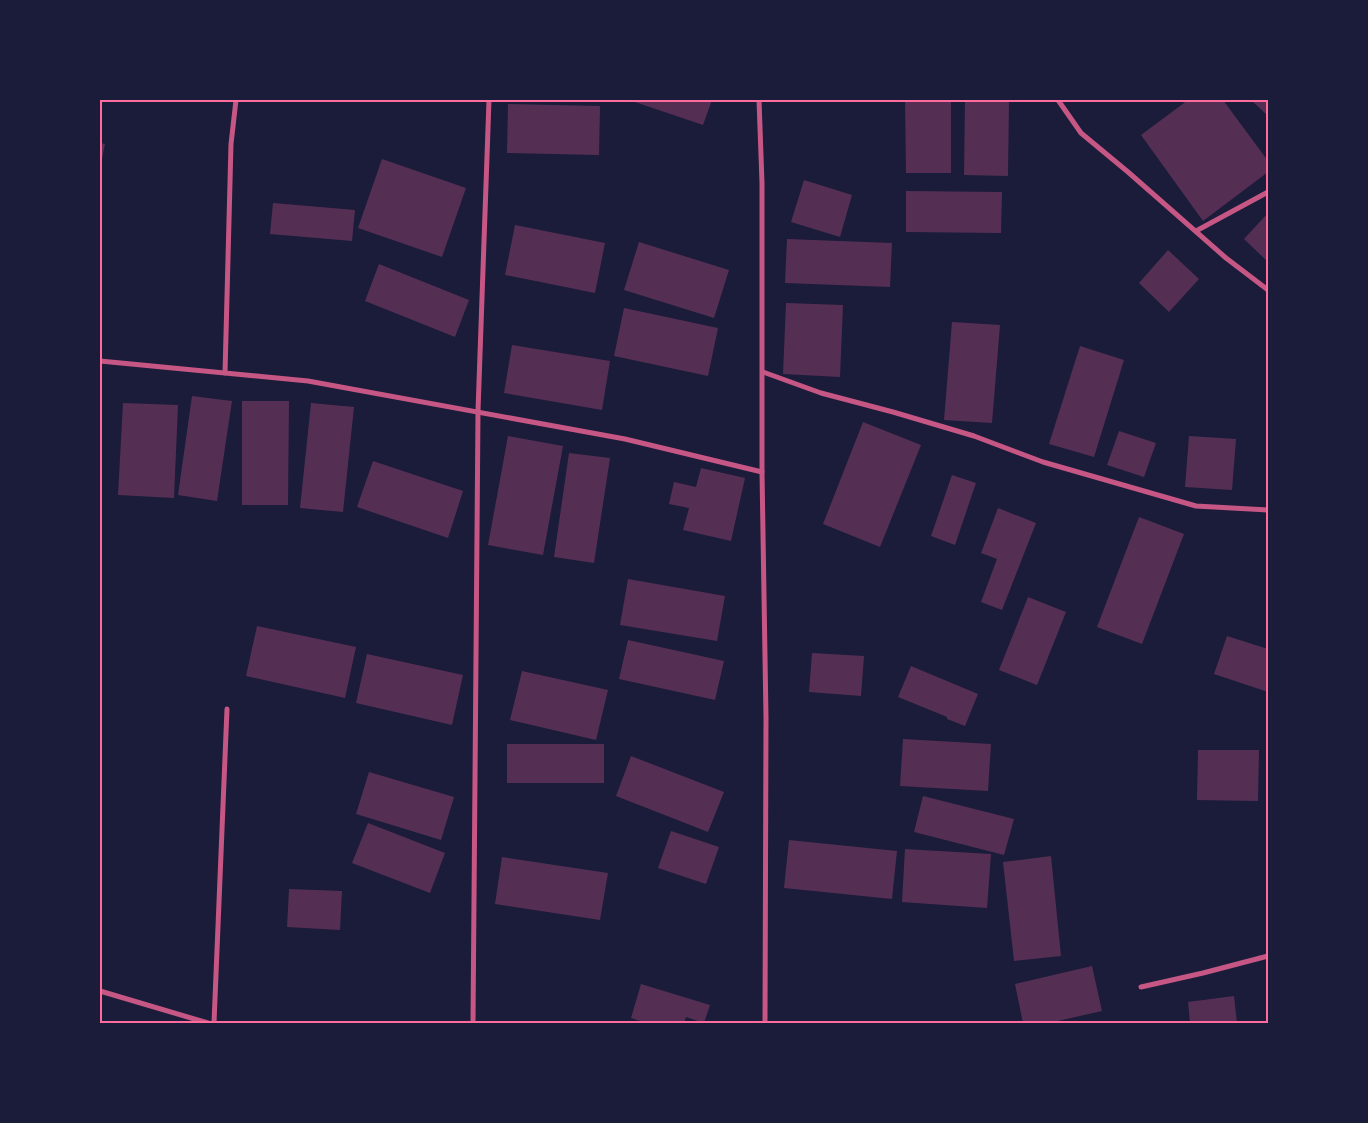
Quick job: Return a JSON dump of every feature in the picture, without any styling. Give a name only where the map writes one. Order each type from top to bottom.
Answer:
[{"type":"street","points":[[225,373],[231,144],[236,100]]},
{"type":"street","points":[[473,1023],[478,411],[489,100]]},
{"type":"street","points":[[759,100],[762,183],[762,472],[766,718],[765,1023]]},
{"type":"street","points":[[1058,100],[1081,133],[1226,258],[1268,290]]},
{"type":"street","points":[[1196,231],[1268,192]]},
{"type":"street","points":[[100,361],[308,381],[478,411],[625,440],[762,472]]},
{"type":"street","points":[[763,372],[821,393],[974,436],[1043,462],[1196,506],[1268,510]]},
{"type":"street","points":[[214,1023],[227,709]]},
{"type":"street","points":[[1141,987],[1268,956]]},
{"type":"street","points":[[100,990],[208,1023]]},
{"type":"building","points":[[629,100],[712,100],[703,125]]},
{"type":"building","points":[[905,100],[951,100],[951,173],[906,173]]},
{"type":"building","points":[[965,100],[1009,100],[1008,176],[964,175]]},
{"type":"building","points":[[1188,100],[1223,100],[1268,161],[1268,172],[1203,221],[1141,135]]},
{"type":"building","points":[[1251,100],[1268,100],[1268,116]]},
{"type":"building","points":[[508,104],[600,106],[599,155],[507,153]]},
{"type":"building","points":[[100,143],[105,144],[101,164],[100,164]]},
{"type":"building","points":[[382,159],[466,188],[442,257],[358,228]]},
{"type":"building","points":[[804,180],[852,195],[840,237],[791,222]]},
{"type":"building","points":[[906,191],[1002,192],[1001,233],[906,232]]},
{"type":"building","points":[[273,203],[355,210],[352,241],[270,234]]},
{"type":"building","points":[[1268,213],[1268,262],[1244,239]]},
{"type":"building","points":[[515,225],[605,243],[595,293],[505,275]]},
{"type":"building","points":[[787,239],[892,243],[890,287],[785,283]]},
{"type":"building","points":[[639,242],[729,270],[714,318],[624,290]]},
{"type":"building","points":[[1168,250],[1199,279],[1169,312],[1139,283]]},
{"type":"building","points":[[379,264],[469,300],[455,337],[365,301]]},
{"type":"building","points":[[786,303],[843,305],[840,377],[783,374]]},
{"type":"building","points":[[624,308],[718,328],[708,376],[614,356]]},
{"type":"building","points":[[952,322],[1000,325],[992,423],[944,420]]},
{"type":"building","points":[[512,345],[610,361],[602,410],[504,393]]},
{"type":"building","points":[[1080,346],[1124,360],[1094,457],[1049,444]]},
{"type":"building","points":[[192,396],[232,401],[217,501],[178,495]]},
{"type":"building","points":[[242,401],[289,401],[288,505],[242,505]]},
{"type":"building","points":[[123,403],[178,405],[174,498],[118,495]]},
{"type":"building","points":[[311,403],[354,407],[343,512],[300,508]]},
{"type":"building","points":[[863,422],[921,445],[880,547],[823,524]]},
{"type":"building","points":[[1119,431],[1156,443],[1144,477],[1107,465]]},
{"type":"building","points":[[508,436],[563,446],[543,555],[488,545]]},
{"type":"building","points":[[1189,436],[1236,439],[1232,490],[1185,487]]},
{"type":"building","points":[[569,453],[610,458],[594,563],[554,557]]},
{"type":"building","points":[[373,461],[463,491],[448,538],[357,507]]},
{"type":"building","points":[[701,468],[745,478],[731,541],[683,530],[689,508],[669,504],[674,482],[696,487]]},
{"type":"building","points":[[952,475],[976,483],[955,545],[931,536]]},
{"type":"building","points":[[998,508],[1036,523],[1002,610],[981,602],[997,559],[981,553]]},
{"type":"building","points":[[1139,517],[1184,534],[1142,644],[1097,627]]},
{"type":"building","points":[[628,579],[725,596],[717,641],[620,625]]},
{"type":"building","points":[[1028,597],[1066,612],[1037,685],[999,670]]},
{"type":"building","points":[[257,626],[356,647],[345,698],[246,676]]},
{"type":"building","points":[[1227,636],[1268,649],[1268,692],[1214,674]]},
{"type":"building","points":[[628,640],[724,661],[715,700],[619,679]]},
{"type":"building","points":[[812,653],[864,656],[861,696],[809,692]]},
{"type":"building","points":[[367,654],[463,675],[452,725],[356,703]]},
{"type":"building","points":[[911,666],[978,694],[965,726],[898,697]]},
{"type":"building","points":[[522,671],[608,690],[596,740],[510,720]]},
{"type":"building","points":[[903,739],[991,744],[988,791],[900,786]]},
{"type":"building","points":[[507,744],[604,744],[604,783],[507,783]]},
{"type":"building","points":[[1198,750],[1259,750],[1258,801],[1197,800]]},
{"type":"building","points":[[631,756],[724,792],[708,832],[616,796]]},
{"type":"building","points":[[369,772],[454,797],[441,840],[356,814]]},
{"type":"building","points":[[923,796],[1014,819],[1004,855],[914,832]]},
{"type":"building","points":[[368,823],[445,853],[430,893],[352,863]]},
{"type":"building","points":[[671,831],[719,847],[706,884],[658,868]]},
{"type":"building","points":[[789,840],[897,851],[892,899],[784,888]]},
{"type":"building","points":[[905,849],[991,854],[987,908],[902,902]]},
{"type":"building","points":[[1051,856],[1061,956],[1014,961],[1003,862]]},
{"type":"building","points":[[502,857],[608,873],[600,920],[495,904]]},
{"type":"building","points":[[289,889],[342,891],[340,930],[287,927]]},
{"type":"building","points":[[1092,966],[1102,1011],[1049,1023],[1023,1023],[1015,984]]},
{"type":"building","points":[[641,984],[710,1005],[704,1023],[686,1017],[684,1023],[646,1023],[631,1018]]},
{"type":"building","points":[[1234,996],[1237,1023],[1190,1023],[1188,1002]]}]
